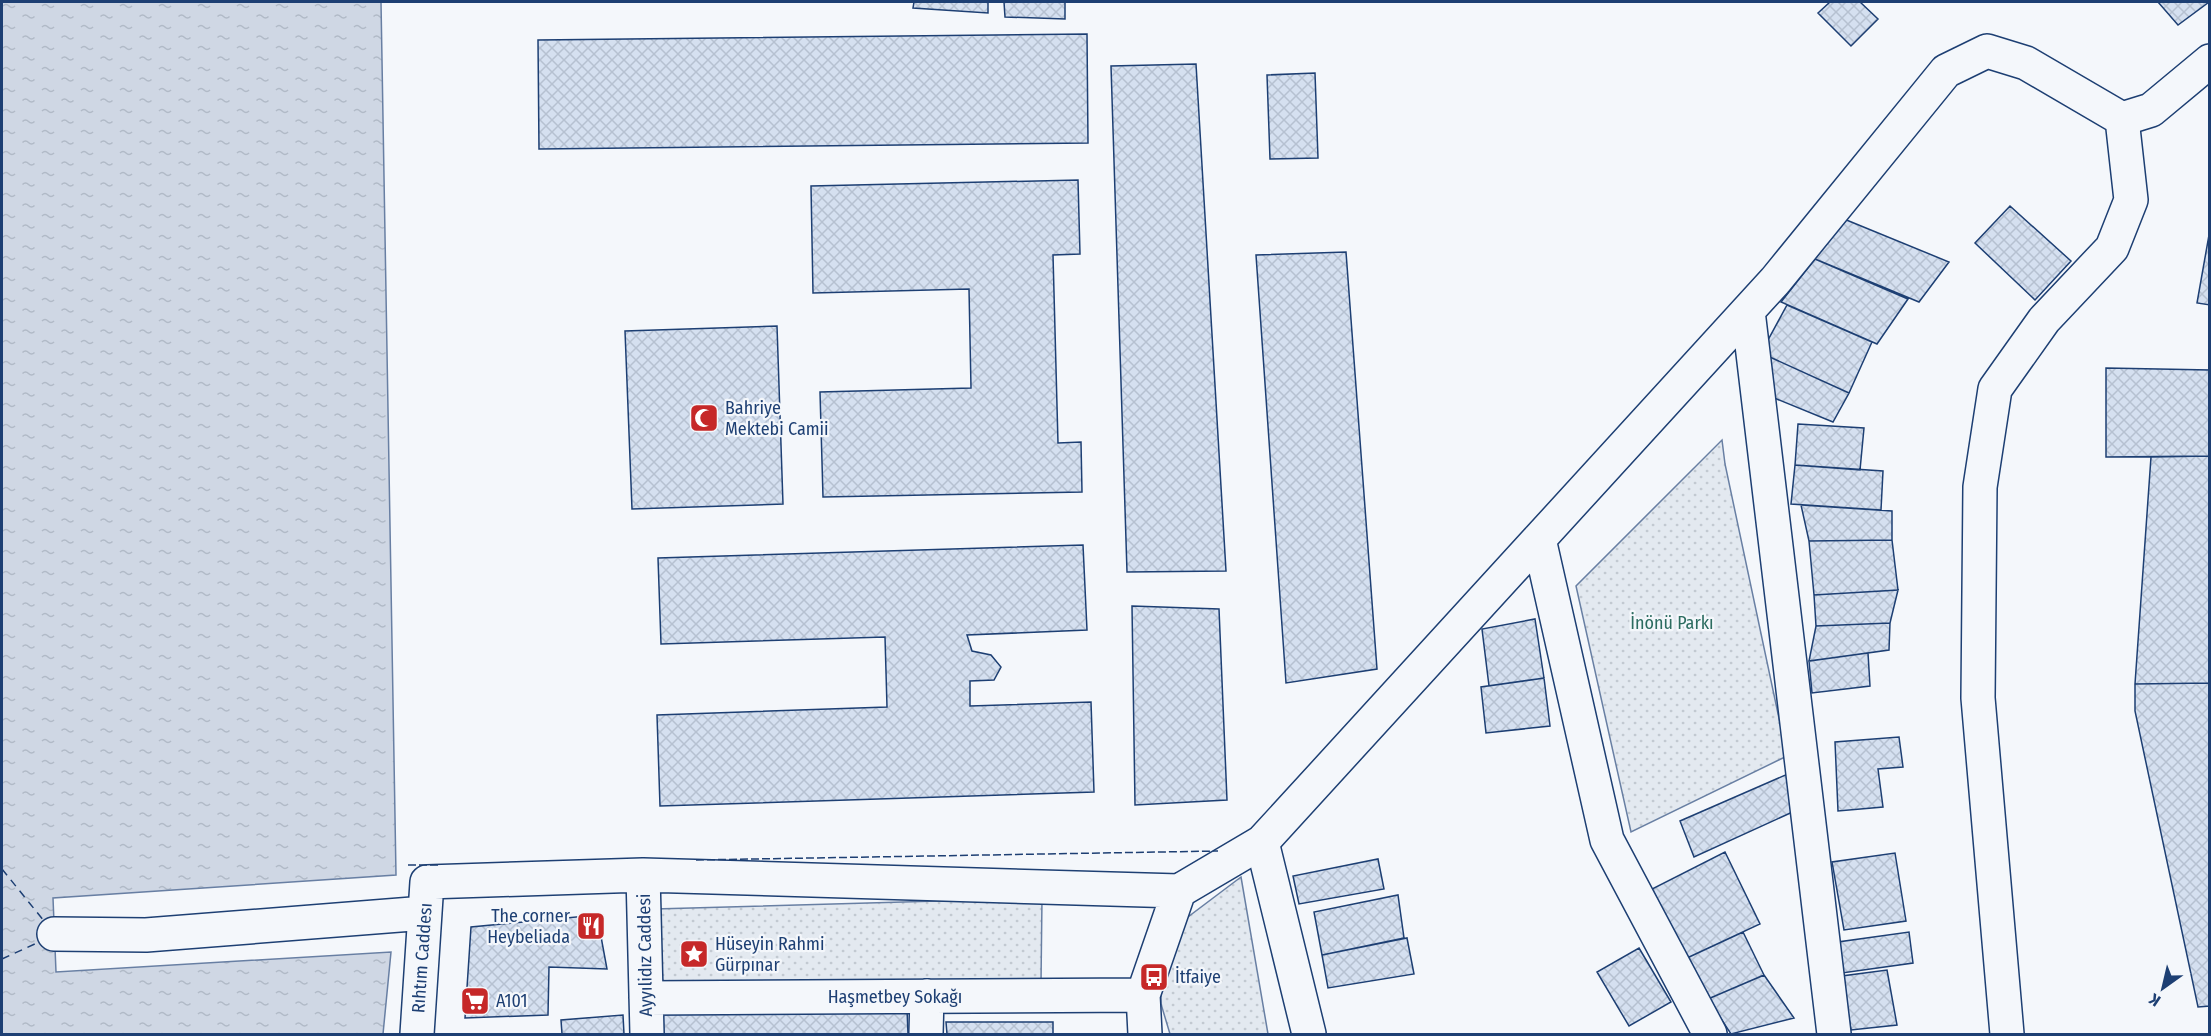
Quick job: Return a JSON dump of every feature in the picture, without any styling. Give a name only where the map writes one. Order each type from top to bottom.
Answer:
[{"type":"street","points":[[643,875],[1179,891],[1262,842],[1775,281],[1946,71],[1987,51],[2026,63],[2122,118],[2151,110],[2210,61]]},
{"type":"street","points":[[2007,1035],[1978,698],[1980,487],[1995,389],[2044,321],[2112,248],[2131,200],[2122,118]]},
{"type":"street","points":[[1748,311],[1834,1035]]},
{"type":"street","points":[[1539,539],[1607,840],[1710,1035]]},
{"type":"street","points":[[1262,842],[1309,1035]]},
{"type":"street","name":"Rıhtım Caddesı","points":[[417,1035],[427,882],[643,875]]},
{"type":"street","name":"Ayyılidız Caddesi","points":[[643,875],[647,1035]]},
{"type":"street","points":[[1145,1035],[1143,995],[1179,891]]},
{"type":"street","points":[[54,934],[146,935],[426,914]]},
{"type":"street","name":"Haşmetbey Sokağı","points":[[646,998],[1143,995]]},
{"type":"street","points":[[926,1035],[927,996]]},
{"type":"green space","name":"İnönü Parkı","points":[[1722,440],[1725,464],[1787,756],[1631,832],[1576,586]]},
{"type":"green space","points":[[1241,877],[1268,1034],[1170,1034],[1161,1004],[1161,959],[1176,926]]},
{"type":"green space","points":[[1042,898],[1041,983],[659,991],[655,909]]},
{"type":"water","points":[[2,2],[381,2],[396,875],[53,898],[56,972],[391,952],[383,1034],[2,1034]]},
{"type":"building","points":[[914,2],[988,2],[988,13],[913,8]]},
{"type":"building","points":[[1004,2],[1065,2],[1065,19],[1005,17]]},
{"type":"building","points":[[1830,2],[1860,2],[1878,19],[1851,46],[1818,13]]},
{"type":"building","points":[[2158,2],[2209,2],[2178,25]]},
{"type":"building","points":[[1087,34],[1088,143],[539,149],[538,40]]},
{"type":"building","points":[[1196,64],[1226,571],[1127,572],[1111,66]]},
{"type":"building","points":[[1315,73],[1318,158],[1270,159],[1267,75]]},
{"type":"building","points":[[1078,180],[1080,254],[1053,255],[1058,443],[1081,442],[1082,492],[823,497],[820,392],[971,388],[969,289],[813,293],[811,186]]},
{"type":"building","points":[[2010,206],[2071,261],[2035,300],[1975,243]]},
{"type":"building","points":[[1844,219],[1949,262],[1919,302],[1815,259]]},
{"type":"building","points":[[2210,235],[2210,305],[2197,303]]},
{"type":"building","points":[[1346,252],[1377,669],[1286,683],[1256,255]]},
{"type":"building","points":[[1815,259],[1908,299],[1877,344],[1781,302]]},
{"type":"building","points":[[1787,305],[1872,342],[1849,393],[1761,353]]},
{"type":"building","name":"Bahriye Mektebi Camii","points":[[777,326],[783,504],[632,509],[625,331]]},
{"type":"building","points":[[1761,353],[1849,393],[1833,422],[1745,386]]},
{"type":"building","points":[[2106,368],[2210,370],[2210,456],[2106,457]]},
{"type":"building","points":[[1798,424],[1864,428],[1860,470],[1795,465]]},
{"type":"building","points":[[2210,456],[2210,683],[2135,684],[2151,457]]},
{"type":"building","points":[[1795,465],[1883,471],[1881,510],[1791,504]]},
{"type":"building","points":[[1801,505],[1892,511],[1892,540],[1809,541]]},
{"type":"building","points":[[1892,540],[1898,590],[1814,595],[1809,541]]},
{"type":"building","points":[[1083,545],[1087,630],[967,635],[972,651],[991,655],[1001,667],[994,680],[970,681],[970,706],[1091,702],[1094,792],[660,806],[657,715],[887,707],[885,637],[661,644],[658,558]]},
{"type":"building","points":[[1898,590],[1890,623],[1816,626],[1814,595]]},
{"type":"building","points":[[1132,606],[1219,609],[1227,800],[1135,805]]},
{"type":"building","points":[[1535,619],[1544,678],[1489,686],[1482,629]]},
{"type":"building","points":[[1890,623],[1889,650],[1809,661],[1816,626]]},
{"type":"building","points":[[1868,653],[1870,686],[1812,693],[1809,661]]},
{"type":"building","points":[[1544,678],[1550,726],[1486,733],[1481,687]]},
{"type":"building","points":[[2210,683],[2210,1006],[2198,1007],[2135,711],[2135,684]]},
{"type":"building","points":[[1899,737],[1903,767],[1878,769],[1883,807],[1838,811],[1835,742]]},
{"type":"building","points":[[1790,773],[1797,810],[1694,857],[1680,821]]},
{"type":"building","points":[[1725,852],[1760,924],[1687,958],[1652,889]]},
{"type":"building","points":[[1895,853],[1906,921],[1844,930],[1832,862]]},
{"type":"building","points":[[1378,859],[1384,889],[1299,904],[1293,876]]},
{"type":"building","points":[[1398,895],[1404,938],[1322,955],[1314,912]]},
{"type":"building","points":[[597,915],[607,969],[549,967],[548,1015],[465,1018],[471,927]]},
{"type":"building","points":[[1743,932],[1764,975],[1708,999],[1687,958]]},
{"type":"building","points":[[1909,932],[1913,963],[1842,973],[1838,942]]},
{"type":"building","points":[[1407,938],[1414,974],[1328,988],[1322,955]]},
{"type":"building","points":[[1639,948],[1671,1002],[1629,1026],[1597,972]]},
{"type":"building","points":[[1887,970],[1897,1025],[1851,1030],[1842,976]]},
{"type":"building","points":[[1764,975],[1794,1018],[1731,1034],[1708,999]]},
{"type":"building","points":[[661,1007],[907,1009],[908,1034],[662,1034]]},
{"type":"building","points":[[623,1015],[624,1034],[562,1034],[561,1020]]},
{"type":"building","points":[[946,1022],[1053,1022],[1053,1034],[947,1034]]},
{"type":"ferry route","points":[[2,869],[44,921]]},
{"type":"ferry route","points":[[2,959],[39,942]]},
{"type":"fence","points":[[696,860],[1218,851]]},
{"type":"fence","points":[[408,865],[441,865]]},
{"type":"place","name":"Bahriye Mektebi Camii","points":[[704,418]]},
{"type":"place","name":"The corner Heybeliada","points":[[591,926]]},
{"type":"place","name":"Hüseyin Rahmi Gürpınar","points":[[694,954]]},
{"type":"place","name":"İtfaiye","points":[[1154,977]]},
{"type":"place","name":"A101","points":[[475,1001]]}]
